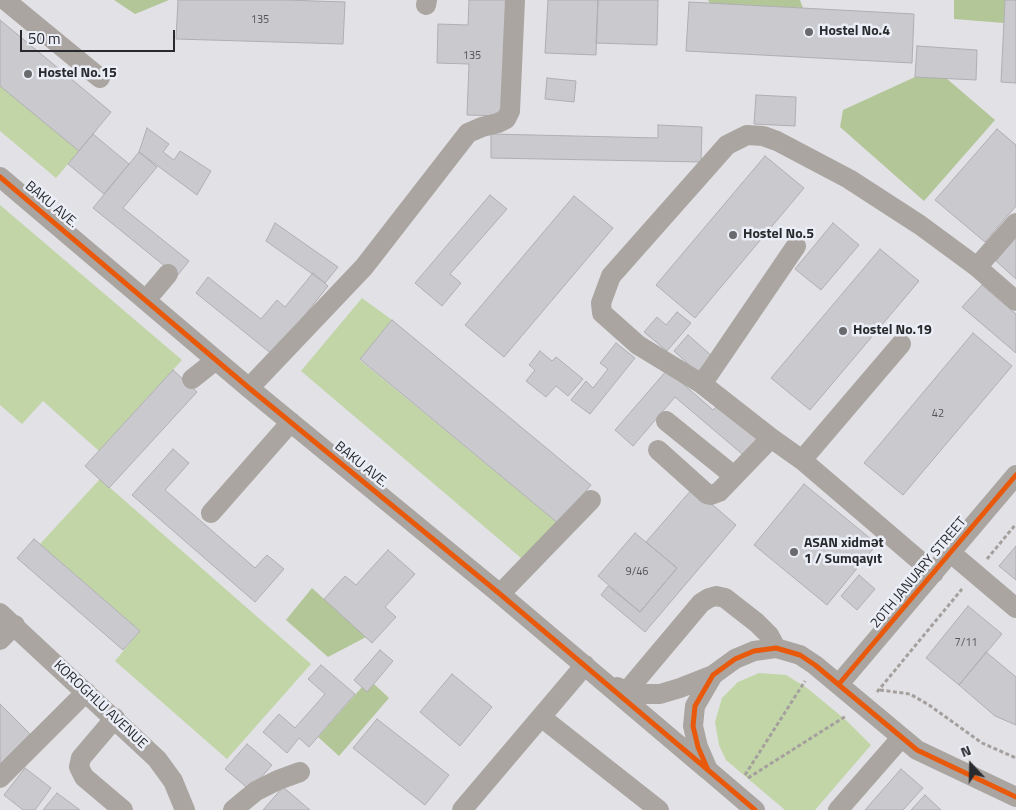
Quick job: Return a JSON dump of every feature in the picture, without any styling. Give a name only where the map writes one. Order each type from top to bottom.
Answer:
[{"type":"street","points":[[5,0],[100,78]]},
{"type":"street","points":[[249,388],[364,267],[468,133],[506,119],[510,111],[515,0]]},
{"type":"street","points":[[934,573],[802,460],[702,384],[638,345],[602,313],[601,303],[611,276],[727,146],[747,135],[763,136],[777,141],[849,179],[898,210],[977,268],[1016,301]]},
{"type":"street","name":"BAKU AVE.","points":[[0,177],[249,388],[585,665],[754,810]]},
{"type":"street","points":[[977,268],[1016,223]]},
{"type":"street","points":[[702,384],[796,246]]},
{"type":"street","points":[[146,300],[168,274]]},
{"type":"street","points":[[802,460],[901,344]]},
{"type":"street","points":[[192,379],[216,360]]},
{"type":"street","points":[[666,420],[734,476]]},
{"type":"street","points":[[211,513],[291,422]]},
{"type":"street","points":[[658,450],[707,494],[711,495],[719,492],[771,438]]},
{"type":"street","name":"20TH JANUARY STREET","points":[[839,684],[1016,475]]},
{"type":"street","points":[[500,594],[591,500]]},
{"type":"street","points":[[951,553],[1016,608]]},
{"type":"street","points":[[627,691],[701,603],[709,598],[716,596],[725,598],[769,634],[776,648]]},
{"type":"street","points":[[0,640],[7,619]]},
{"type":"street","name":"KOROGHLU AVENUE","points":[[7,619],[157,759],[173,781],[185,810]]},
{"type":"street","points":[[605,683],[627,691],[660,694],[680,688],[712,674],[735,658],[754,651],[776,648],[800,655],[816,665],[917,750],[1016,798]]},
{"type":"street","points":[[462,810],[585,665]]},
{"type":"street","points":[[708,770],[698,747],[693,726],[695,706],[712,674]]},
{"type":"street","points":[[0,778],[86,692]]},
{"type":"street","points":[[541,717],[659,810]]},
{"type":"street","points":[[115,718],[81,758],[79,767],[84,777],[122,810]]},
{"type":"street","points":[[838,810],[901,738]]},
{"type":"street","points":[[233,810],[256,791],[300,772]]},
{"type":"path","points":[[816,665],[741,782],[862,704],[879,690],[1016,524]]},
{"type":"path","points":[[879,690],[910,694],[929,705],[982,743],[1016,758]]},
{"type":"green space","points":[[114,0],[169,0],[135,14]]},
{"type":"green space","points":[[708,0],[800,0],[803,8],[710,4]]},
{"type":"green space","points":[[954,0],[1005,0],[1004,23],[954,19]]},
{"type":"green space","points":[[915,77],[946,78],[995,120],[924,201],[840,127],[843,110]]},
{"type":"green space","points":[[0,86],[79,151],[56,178],[0,131]]},
{"type":"green space","points":[[0,205],[182,360],[99,451],[43,401],[22,424],[0,405]]},
{"type":"green space","points":[[362,298],[392,320],[360,360],[559,524],[527,563],[301,371]]},
{"type":"green space","points":[[100,479],[311,664],[227,759],[115,661],[140,631],[40,544]]},
{"type":"green space","points":[[312,588],[366,637],[328,657],[286,620]]},
{"type":"green space","points":[[759,673],[786,675],[807,688],[847,721],[871,745],[815,810],[785,810],[726,760],[719,745],[715,722],[722,698],[738,682]]},
{"type":"green space","points":[[374,684],[389,698],[339,756],[318,737],[362,687],[367,691]]},
{"type":"building","points":[[178,0],[345,2],[343,44],[176,39]]},
{"type":"building","points":[[469,0],[510,0],[505,116],[467,115],[469,64],[437,63],[438,24],[468,25]]},
{"type":"building","points":[[548,0],[598,0],[596,55],[545,53]]},
{"type":"building","points":[[598,0],[658,0],[657,45],[596,43]]},
{"type":"building","points":[[1005,0],[1016,0],[1016,83],[1001,82]]},
{"type":"building","points":[[689,2],[914,14],[912,63],[686,51]]},
{"type":"building","points":[[0,20],[111,112],[79,151],[0,86]]},
{"type":"building","points":[[917,46],[977,50],[976,80],[915,77]]},
{"type":"building","points":[[547,78],[576,81],[574,102],[545,99]]},
{"type":"building","points":[[756,95],[796,97],[795,126],[754,124]]},
{"type":"building","points":[[658,125],[702,127],[701,162],[491,158],[491,134],[658,138]]},
{"type":"building","points":[[147,128],[169,144],[163,152],[174,160],[180,151],[211,171],[197,195],[139,152]]},
{"type":"building","points":[[997,129],[1016,145],[1016,206],[985,242],[935,200]]},
{"type":"building","points":[[93,134],[129,164],[104,194],[68,164]]},
{"type":"building","points":[[139,152],[157,167],[123,208],[189,261],[177,276],[93,208]]},
{"type":"building","points":[[765,156],[804,188],[695,318],[656,285]]},
{"type":"building","points":[[490,195],[507,209],[450,274],[461,283],[442,306],[415,283]]},
{"type":"building","points":[[574,196],[613,228],[504,357],[465,325]]},
{"type":"building","points":[[275,223],[338,267],[325,283],[266,241]]},
{"type":"building","points":[[833,223],[859,245],[821,290],[795,269]]},
{"type":"building","points":[[1016,238],[1016,279],[996,261]]},
{"type":"building","points":[[880,249],[919,281],[810,410],[771,378]]},
{"type":"building","points":[[313,273],[328,286],[273,355],[196,293],[208,277],[261,319],[277,300],[285,307]]},
{"type":"building","points":[[982,285],[1016,314],[1016,353],[962,307]]},
{"type":"building","points":[[677,312],[691,323],[667,351],[644,332],[657,317],[666,325]]},
{"type":"building","points":[[392,320],[591,485],[559,524],[360,359]]},
{"type":"building","points":[[973,333],[1012,366],[903,495],[864,463]]},
{"type":"building","points":[[688,335],[712,356],[697,372],[674,351]]},
{"type":"building","points":[[616,343],[635,358],[590,414],[571,400],[586,381],[593,388],[608,369],[600,363]]},
{"type":"building","points":[[540,351],[552,361],[556,357],[583,379],[568,396],[556,386],[546,397],[526,381],[535,370],[529,365]]},
{"type":"building","points":[[173,370],[197,392],[109,488],[85,466]]},
{"type":"building","points":[[667,370],[713,410],[721,402],[765,439],[748,459],[675,397],[633,446],[615,430]]},
{"type":"building","points":[[173,449],[189,463],[165,490],[255,568],[267,555],[284,569],[255,602],[132,495]]},
{"type":"building","points":[[804,484],[877,544],[827,605],[754,545]]},
{"type":"building","points":[[693,488],[736,525],[645,632],[601,595],[608,586],[640,612],[677,568],[646,542]]},
{"type":"building","points":[[635,533],[677,568],[640,612],[598,576]]},
{"type":"building","points":[[34,539],[140,631],[123,650],[17,558]]},
{"type":"building","points":[[1016,546],[1016,580],[999,566]]},
{"type":"building","points":[[388,550],[415,574],[385,607],[396,617],[372,643],[324,599],[345,576],[356,585]]},
{"type":"building","points":[[859,575],[875,589],[857,610],[841,596]]},
{"type":"building","points":[[968,606],[1002,634],[959,685],[926,658]]},
{"type":"building","points":[[380,650],[393,661],[367,692],[354,680]]},
{"type":"building","points":[[986,652],[1016,677],[1016,725],[995,716],[959,685]]},
{"type":"building","points":[[321,665],[355,694],[309,747],[299,738],[287,753],[263,732],[279,714],[295,728],[325,694],[308,679]]},
{"type":"building","points":[[452,674],[492,707],[460,746],[420,712]]},
{"type":"building","points":[[0,704],[30,734],[0,764]]},
{"type":"building","points":[[377,719],[449,775],[425,805],[353,748]]},
{"type":"building","points":[[247,744],[272,765],[250,790],[225,769]]},
{"type":"building","points":[[25,768],[51,788],[35,810],[23,810],[4,795]]},
{"type":"building","points":[[901,769],[923,788],[903,810],[865,810]]},
{"type":"building","points":[[283,787],[310,810],[263,810]]},
{"type":"building","points":[[57,793],[80,810],[43,810]]},
{"type":"building","points":[[925,795],[941,810],[911,810]]},
{"type":"cycle path","points":[[0,177],[249,388],[500,594],[708,770]]},
{"type":"cycle path","points":[[839,684],[1016,475]]},
{"type":"cycle path","points":[[755,810],[708,770],[698,747],[693,726],[695,706],[713,675],[735,659],[754,651],[776,648],[800,655],[815,665],[917,750],[1016,797]]},
{"type":"place","name":"Hostel No.4","points":[[809,32]]},
{"type":"place","name":"Hostel No.15","points":[[28,74]]},
{"type":"place","name":"Hostel No.5","points":[[733,235]]},
{"type":"place","name":"Hostel No.19","points":[[843,331]]},
{"type":"place","name":"ASAN xidmət 1 / Sumqayıt","points":[[794,552]]}]
